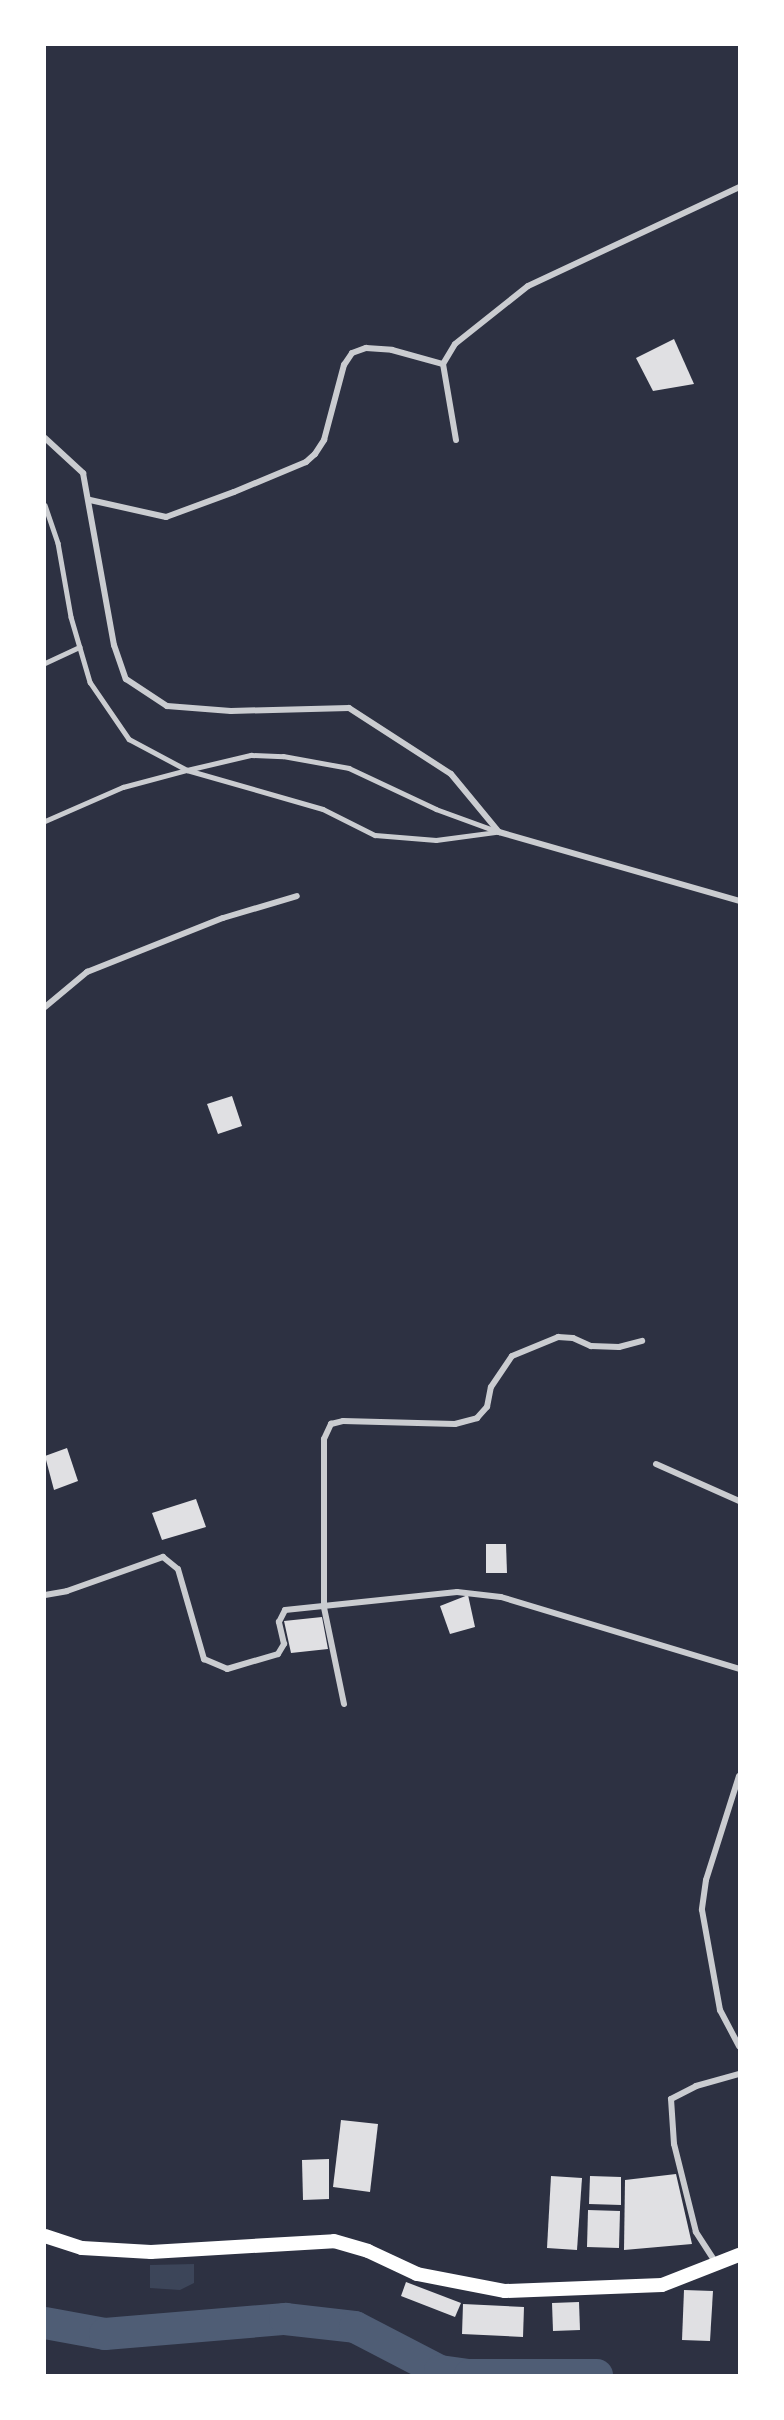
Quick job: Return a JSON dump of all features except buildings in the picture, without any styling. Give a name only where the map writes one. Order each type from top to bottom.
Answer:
[{"type":"main road","points":[[45,2236],[82,2248],[151,2252],[334,2241],[368,2251],[417,2274],[505,2291],[662,2285],[739,2255]]},
{"type":"street","points":[[456,440],[443,364],[455,344],[528,286],[739,187]]},
{"type":"street","points":[[90,500],[166,517],[234,492],[306,462],[315,454],[324,440],[344,365],[352,353],[366,348],[392,351],[443,364]]},
{"type":"street","points":[[45,438],[83,473],[90,500],[114,645],[126,679],[167,706],[231,711],[349,708],[451,774],[499,832],[739,900]]},
{"type":"street","points":[[45,1007],[87,972],[224,918],[297,896]]},
{"type":"street","points":[[344,1704],[324,1607],[324,1439],[331,1424],[343,1421],[455,1424],[477,1418],[487,1407],[491,1387],[512,1356],[558,1337],[573,1338],[591,1346],[619,1347],[642,1341]]},
{"type":"street","points":[[656,1464],[739,1501]]},
{"type":"street","points":[[45,1595],[67,1591],[162,1557],[178,1569],[204,1659],[227,1669],[278,1654],[284,1644],[279,1622],[285,1610],[457,1592],[501,1597],[739,1670]]},
{"type":"street","points":[[739,1776],[706,1880],[702,1910],[720,2010],[739,2046]]},
{"type":"street","points":[[716,2264],[696,2232],[674,2144],[670,2099],[696,2086],[739,2074]]},
{"type":"lane","points":[[45,505],[58,543],[80,647],[90,682],[129,739],[187,770],[323,809],[375,835],[436,840],[499,832]]},
{"type":"lane","points":[[45,663],[80,647]]},
{"type":"lane","points":[[45,821],[123,787],[251,755],[283,756],[349,768],[436,809],[499,832]]},
{"type":"shaded area","points":[[194,2264],[194,2283],[180,2290],[150,2288],[150,2265]]},
{"type":"waterway","points":[[45,2323],[105,2334],[285,2319],[355,2327],[440,2371],[469,2375]]},
{"type":"waterway","points":[[470,2375],[597,2375]]}]
